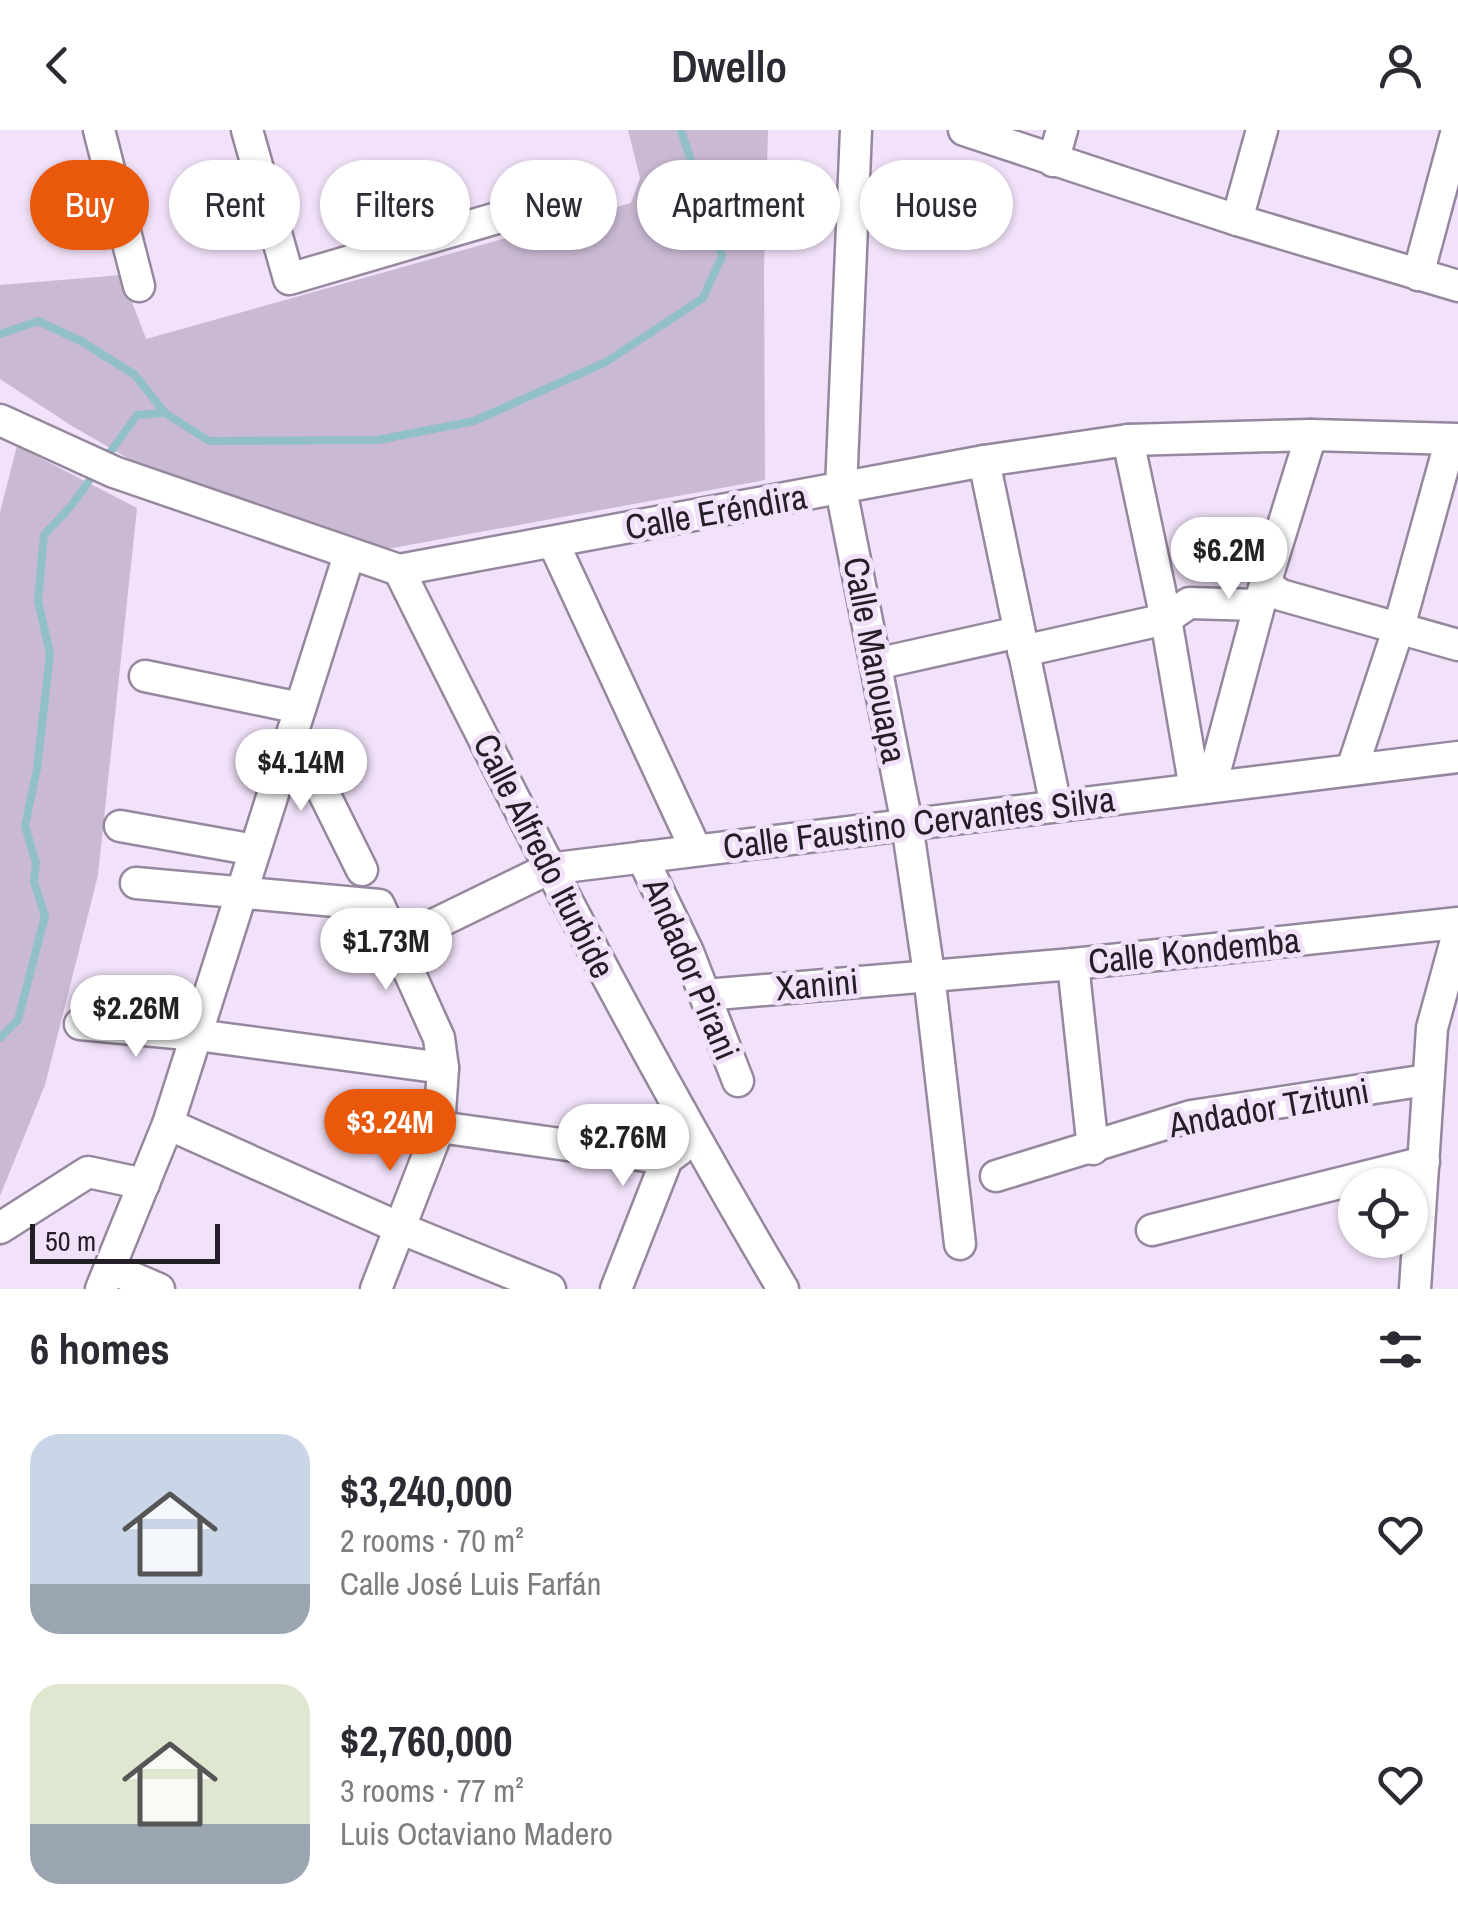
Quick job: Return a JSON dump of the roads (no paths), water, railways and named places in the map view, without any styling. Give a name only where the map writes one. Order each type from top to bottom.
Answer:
[{"type":"street","points":[[99,130],[139,286]]},
{"type":"street","name":"Calle Manouapa","points":[[856,130],[841,490],[907,824],[930,974],[960,1244]]},
{"type":"street","points":[[964,130],[1053,162],[1458,286]]},
{"type":"street","points":[[1053,162],[1062,130]]},
{"type":"street","points":[[1237,220],[1262,130]]},
{"type":"street","points":[[1418,274],[1457,130]]},
{"type":"street","points":[[251,131],[289,279],[490,220]]},
{"type":"street","name":"Calle Eréndira","points":[[4,422],[114,472],[399,570],[984,461],[1128,440],[1311,435],[1454,439]]},
{"type":"street","points":[[1203,787],[1311,435]]},
{"type":"street","points":[[1352,769],[1454,439]]},
{"type":"street","points":[[1128,440],[1203,787]]},
{"type":"street","points":[[984,461],[1056,806]]},
{"type":"street","points":[[553,542],[696,850]]},
{"type":"street","points":[[159,1289],[105,1279],[168,1124],[348,555]]},
{"type":"street","name":"Calle Alfredo Iturbide","points":[[399,570],[548,869],[694,1139],[782,1289]]},
{"type":"street","points":[[876,664],[1166,619],[1188,603],[1262,594],[1281,595],[1458,646]]},
{"type":"street","points":[[145,676],[296,719]]},
{"type":"street","points":[[296,719],[362,870]]},
{"type":"street","name":"Calle Faustino Cervantes Silva","points":[[396,942],[548,869],[1458,756]]},
{"type":"street","points":[[120,826],[255,850]]},
{"type":"street","name":"Andador Pirani","points":[[642,857],[688,952],[738,1081]]},
{"type":"street","points":[[136,883],[379,904],[439,1038],[443,1068],[440,1127],[376,1289]]},
{"type":"street","name":"Calle Kondemba","points":[[930,974],[1072,964],[1458,923]]},
{"type":"street","points":[[1415,1289],[1427,1080],[1445,1033],[1458,933]]},
{"type":"street","points":[[1072,964],[1093,1149]]},
{"type":"street","name":"Xanini","points":[[705,995],[930,974]]},
{"type":"street","points":[[80,1024],[197,1035],[443,1068]]},
{"type":"street","name":"Andador Tzituni","points":[[996,1176],[1191,1116],[1427,1080]]},
{"type":"street","points":[[168,1124],[550,1289]]},
{"type":"street","points":[[440,1127],[667,1159]]},
{"type":"street","points":[[616,1289],[667,1159],[694,1139]]},
{"type":"street","points":[[1152,1230],[1424,1162]]},
{"type":"street","points":[[0,1228],[88,1172],[144,1184]]},
{"type":"waterway","points":[[0,334],[38,321],[81,341],[135,375],[165,413],[209,441],[378,440],[474,421],[606,362],[703,298],[722,256],[681,130]]},
{"type":"waterway","points":[[106,458],[137,415],[165,413]]},
{"type":"waterway","points":[[0,1038],[18,1020],[45,916],[34,882],[36,863],[25,826],[37,769],[50,654],[38,601],[44,535],[97,470]]}]
